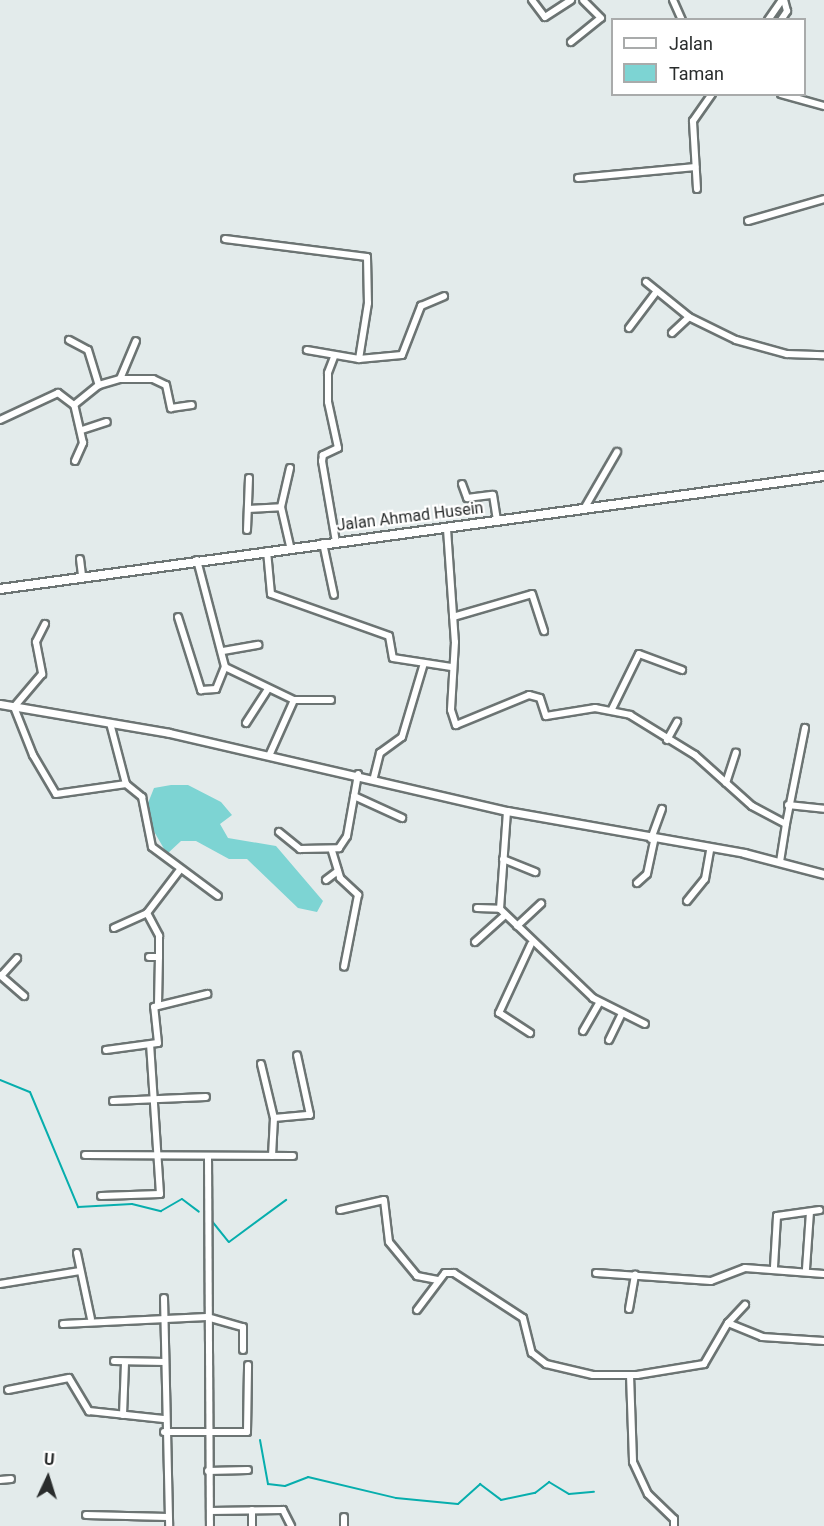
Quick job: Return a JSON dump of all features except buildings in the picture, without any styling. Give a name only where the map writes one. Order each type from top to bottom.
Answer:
[{"type":"main road","name":"Jalan Ahmad Husein","points":[[0,589],[267,549],[447,529],[824,476]]},
{"type":"street","points":[[532,0],[545,17],[571,0]]},
{"type":"street","points":[[571,42],[601,18],[583,0]]},
{"type":"street","points":[[673,0],[681,18]]},
{"type":"street","points":[[770,18],[783,0]]},
{"type":"street","points":[[782,18],[787,11],[783,0]]},
{"type":"street","points":[[697,189],[694,117],[710,96]]},
{"type":"street","points":[[789,96],[824,106]]},
{"type":"street","points":[[578,178],[695,166]]},
{"type":"street","points":[[748,221],[824,199]]},
{"type":"street","points":[[225,239],[367,257],[368,303],[359,359]]},
{"type":"street","points":[[646,282],[689,317],[758,348],[824,355]]},
{"type":"street","points":[[629,328],[657,291]]},
{"type":"street","points":[[307,350],[334,357],[359,359],[402,355],[421,306],[444,296]]},
{"type":"street","points":[[672,333],[689,317]]},
{"type":"street","points":[[69,340],[88,350],[99,386]]},
{"type":"street","points":[[120,379],[135,341]]},
{"type":"street","points":[[334,357],[328,402],[338,448],[323,455],[322,461],[336,542]]},
{"type":"street","points":[[74,405],[99,386],[120,379],[153,379],[166,385],[171,408],[192,405]]},
{"type":"street","points":[[0,420],[58,393],[74,405],[82,430],[83,450],[75,461]]},
{"type":"street","points":[[82,430],[107,422]]},
{"type":"street","points":[[584,509],[617,452]]},
{"type":"street","points":[[290,468],[281,507],[290,546]]},
{"type":"street","points":[[247,530],[249,478]]},
{"type":"street","points":[[462,484],[467,498],[493,495],[497,521]]},
{"type":"street","points":[[248,509],[281,507]]},
{"type":"street","points":[[447,529],[453,617],[451,710],[458,726],[529,695],[540,698],[546,716],[612,710],[630,715],[786,824]]},
{"type":"street","points":[[323,543],[334,595]]},
{"type":"street","points":[[267,549],[271,594],[386,635],[393,657],[451,667]]},
{"type":"street","points":[[80,559],[82,576]]},
{"type":"street","points":[[178,617],[201,690],[216,689],[225,668],[223,651],[196,560]]},
{"type":"street","points":[[453,617],[532,594],[544,631]]},
{"type":"street","points":[[14,707],[42,674],[36,642],[45,624]]},
{"type":"street","points":[[223,651],[258,645]]},
{"type":"street","points":[[612,710],[639,654],[682,670]]},
{"type":"street","points":[[374,777],[380,753],[402,737],[424,663]]},
{"type":"street","points":[[225,668],[294,700],[331,700]]},
{"type":"street","points":[[246,723],[268,689]]},
{"type":"street","points":[[269,756],[294,700]]},
{"type":"street","points":[[0,704],[110,723],[374,777],[507,811],[780,862],[824,874]]},
{"type":"street","points":[[14,707],[56,794],[126,784]]},
{"type":"street","points":[[667,740],[677,722]]},
{"type":"street","points":[[110,723],[126,784],[141,794],[153,848],[179,871],[218,896]]},
{"type":"street","points":[[780,862],[788,805],[805,728]]},
{"type":"street","points":[[726,783],[736,753]]},
{"type":"street","points":[[279,832],[295,848],[332,851],[345,843],[358,774]]},
{"type":"street","points":[[354,796],[402,818]]},
{"type":"street","points":[[788,805],[824,809]]},
{"type":"street","points":[[638,883],[647,874],[653,839],[662,809]]},
{"type":"street","points":[[507,811],[500,909],[504,916],[517,926],[531,944],[599,1003],[645,1024]]},
{"type":"street","points":[[687,901],[705,879],[710,850]]},
{"type":"street","points":[[332,851],[338,871],[358,895],[344,968]]},
{"type":"street","points":[[503,860],[535,872]]},
{"type":"street","points":[[114,928],[147,913],[179,871]]},
{"type":"street","points":[[326,880],[338,871]]},
{"type":"street","points":[[517,926],[541,904]]},
{"type":"street","points":[[477,908],[500,909]]},
{"type":"street","points":[[106,1050],[150,1046],[160,1040],[153,1012],[158,1004],[159,936],[147,913]]},
{"type":"street","points":[[475,942],[504,916]]},
{"type":"street","points":[[530,1033],[499,1013],[531,944]]},
{"type":"street","points":[[149,957],[159,957]]},
{"type":"street","points":[[17,958],[0,975],[24,996]]},
{"type":"street","points":[[158,1004],[207,994]]},
{"type":"street","points":[[583,1031],[599,1003]]},
{"type":"street","points":[[609,1040],[622,1013]]},
{"type":"street","points":[[101,1196],[157,1197],[160,1156],[157,1096],[150,1046]]},
{"type":"street","points":[[274,1118],[310,1115],[297,1055]]},
{"type":"street","points":[[261,1064],[274,1118],[272,1156]]},
{"type":"street","points":[[113,1101],[157,1096],[206,1097]]},
{"type":"street","points":[[85,1155],[293,1156]]},
{"type":"street","points":[[208,1156],[207,1432],[210,1526]]},
{"type":"street","points":[[340,1210],[384,1200],[389,1242],[417,1276],[438,1280]]},
{"type":"street","points":[[774,1267],[776,1217],[820,1210]]},
{"type":"street","points":[[806,1269],[810,1212]]},
{"type":"street","points":[[77,1253],[91,1319]]},
{"type":"street","points":[[596,1273],[711,1281],[741,1268],[806,1269],[824,1274]]},
{"type":"street","points":[[0,1284],[80,1271]]},
{"type":"street","points":[[417,1310],[438,1280],[454,1273],[523,1318],[532,1353],[554,1369],[630,1375],[704,1364],[728,1323],[745,1305]]},
{"type":"street","points":[[629,1309],[635,1275]]},
{"type":"street","points":[[164,1298],[164,1432],[169,1526]]},
{"type":"street","points":[[63,1324],[91,1319],[207,1317],[243,1327],[243,1350]]},
{"type":"street","points":[[728,1323],[762,1336],[824,1341]]},
{"type":"street","points":[[114,1361],[165,1362]]},
{"type":"street","points":[[123,1415],[125,1362]]},
{"type":"street","points":[[164,1432],[248,1430],[248,1365]]},
{"type":"street","points":[[630,1375],[633,1462],[648,1494],[674,1519],[674,1526]]},
{"type":"street","points":[[8,1390],[69,1378],[89,1411],[164,1419]]},
{"type":"street","points":[[208,1471],[248,1470]]},
{"type":"street","points":[[0,1480],[11,1479]]},
{"type":"street","points":[[252,1510],[252,1526]]},
{"type":"street","points":[[210,1511],[287,1511],[291,1526]]},
{"type":"street","points":[[86,1515],[168,1517]]},
{"type":"street","points":[[344,1516],[344,1526]]},
{"type":"street","points":[[120,1517],[121,1526]]},
{"type":"green space","points":[[188,785],[221,802],[232,815],[220,824],[228,838],[276,846],[323,901],[317,912],[298,908],[247,859],[229,859],[196,841],[181,841],[167,854],[148,821],[148,803],[154,788]]},
{"type":"waterway","points":[[0,1080],[30,1092],[78,1207],[132,1204],[161,1211],[182,1199],[199,1212]]},
{"type":"waterway","points":[[211,1220],[229,1242],[286,1200]]},
{"type":"waterway","points":[[260,1440],[268,1484],[285,1486],[308,1477],[396,1498],[458,1504],[480,1484],[501,1500],[535,1493],[549,1482],[569,1494],[594,1492]]}]
